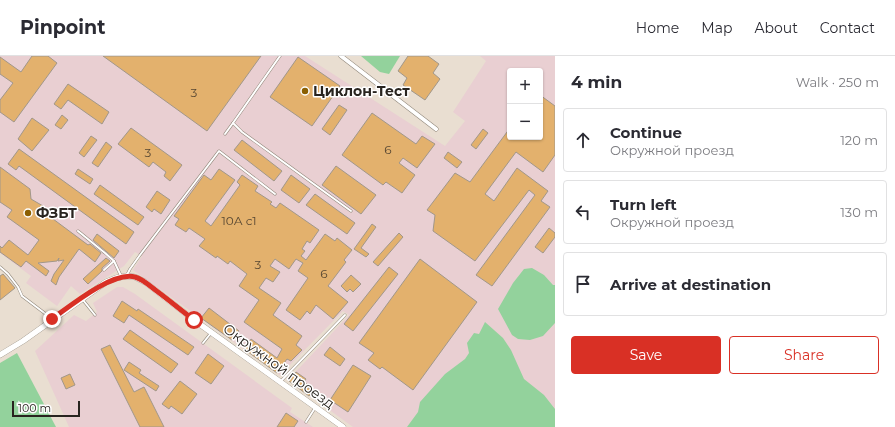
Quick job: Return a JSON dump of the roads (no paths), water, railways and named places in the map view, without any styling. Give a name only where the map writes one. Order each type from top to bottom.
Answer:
[{"type":"street","points":[[341,56],[427,120],[436,129]]},
{"type":"street","points":[[0,355],[23,341],[106,282],[124,277]]},
{"type":"street","name":"Окружной проезд","points":[[124,277],[135,277],[145,282],[340,426]]},
{"type":"lane","points":[[225,134],[280,56]]},
{"type":"lane","points":[[233,123],[242,132],[351,211]]},
{"type":"lane","points":[[78,231],[114,261],[124,277],[219,151],[275,194]]},
{"type":"lane","points":[[104,270],[114,261]]},
{"type":"lane","points":[[0,267],[8,274],[18,287],[22,296],[52,319]]},
{"type":"lane","points":[[82,298],[95,315]]},
{"type":"lane","points":[[280,381],[345,314]]},
{"type":"lane","points":[[203,344],[212,332]]},
{"type":"lane","points":[[306,422],[316,407]]},
{"type":"place","name":"Циклон-Тест","points":[[305,91]]},
{"type":"place","name":"ФЗБТ","points":[[28,213]]}]
